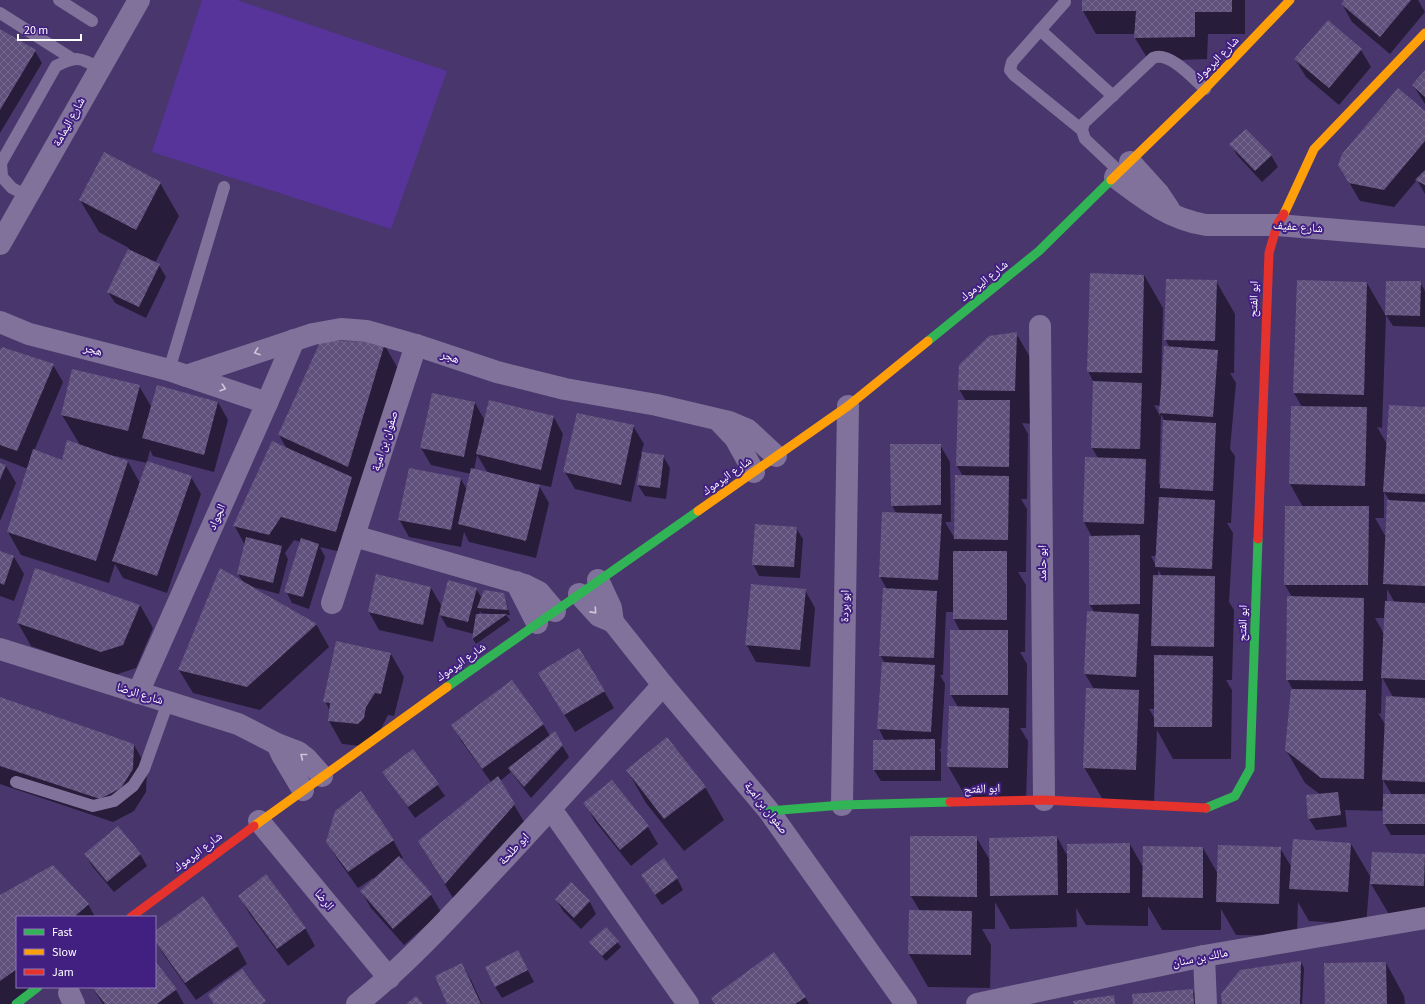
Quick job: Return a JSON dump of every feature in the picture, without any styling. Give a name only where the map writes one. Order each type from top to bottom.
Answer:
[{"type":"street","name":"شارع اليمامة","points":[[0,244],[139,0]]},
{"type":"street","name":"شارع اليرموك","points":[[132,916],[259,821],[536,623],[848,406],[1039,252],[1205,89],[1290,0]]},
{"type":"street","name":"ابو الفتح","points":[[770,811],[842,806],[1044,800],[1208,808],[1235,796],[1250,769],[1269,252],[1276,225],[1289,206],[1303,169],[1314,149],[1425,33]]},
{"type":"street","name":"شارع عفيف","points":[[1122,170],[1156,207],[1173,216],[1206,225],[1276,225],[1425,237]]},
{"type":"street","name":"هجر","points":[[0,322],[29,334],[178,373],[268,403]]},
{"type":"street","name":"ابو حامد","points":[[1040,326],[1044,800]]},
{"type":"street","name":"هجر","points":[[178,373],[294,340],[341,329],[367,331],[416,345],[496,372],[558,387],[657,405],[729,422],[748,430],[776,456]]},
{"type":"street","name":"الجواد","points":[[138,693],[268,403],[294,340]]},
{"type":"street","name":"صفوان بن امية","points":[[332,603],[416,345]]},
{"type":"street","name":"ابو بردة","points":[[842,806],[848,406]]},
{"type":"street","points":[[717,420],[735,438],[754,472]]},
{"type":"street","points":[[354,536],[533,588],[555,611]]},
{"type":"street","name":"صفوان بن امية","points":[[598,580],[611,608],[613,622]]},
{"type":"street","points":[[516,582],[536,623]]},
{"type":"street","name":"صفوان بن امية","points":[[579,594],[599,616],[613,622],[663,685],[770,811],[906,1004]]},
{"type":"street","name":"شارع الرضا","points":[[0,649],[238,724],[278,744],[298,752],[307,758],[322,776]]},
{"type":"street","name":"ابو طلحة","points":[[356,1004],[390,978],[418,952],[551,809],[663,685]]},
{"type":"street","points":[[278,744],[282,755],[303,790]]},
{"type":"street","points":[[551,809],[688,1004]]},
{"type":"street","name":"الرضا","points":[[259,821],[390,978]]},
{"type":"street","name":"مالك بن سنان","points":[[977,1004],[1204,956],[1425,918]]},
{"type":"street","points":[[1204,956],[1206,1004]]},
{"type":"street","points":[[16,1004],[37,988]]},
{"type":"lane","points":[[59,0],[92,21]]},
{"type":"lane","points":[[1065,2],[1012,62],[1010,66],[1012,73],[1082,130],[1085,139],[1122,170]]},
{"type":"lane","points":[[0,13],[71,58],[84,60],[99,68]]},
{"type":"lane","points":[[1040,30],[1113,96]]},
{"type":"lane","points":[[1082,130],[1084,123],[1153,58],[1158,56],[1169,58],[1205,89]]},
{"type":"lane","points":[[28,196],[12,188],[1,176],[1,163],[56,66],[71,58]]},
{"type":"lane","points":[[178,373],[224,187]]},
{"type":"lane","points":[[16,782],[93,806],[114,801],[133,786],[144,769],[168,702]]},
{"type":"shaded area","points":[[202,0],[237,0],[447,71],[391,229],[152,152]]},
{"type":"building","points":[[1082,0],[1232,0],[1232,12],[1195,12],[1195,37],[1134,38],[1136,11],[1082,11]]},
{"type":"building","points":[[1344,0],[1411,0],[1380,37],[1341,4]]},
{"type":"building","points":[[1328,20],[1362,49],[1329,88],[1294,59]]},
{"type":"building","points":[[0,29],[36,50],[0,110]]},
{"type":"building","points":[[1425,70],[1425,97],[1412,85]]},
{"type":"building","points":[[1398,88],[1425,111],[1425,141],[1384,190],[1349,183],[1338,165],[1342,154]]},
{"type":"building","points":[[1246,129],[1272,155],[1255,171],[1229,144]]},
{"type":"building","points":[[104,152],[161,182],[136,230],[79,200]]},
{"type":"building","points":[[1425,170],[1425,185],[1415,180]]},
{"type":"building","points":[[128,249],[160,264],[139,307],[107,292]]},
{"type":"building","points":[[1090,273],[1144,275],[1142,373],[1087,372]]},
{"type":"building","points":[[1166,279],[1217,280],[1215,341],[1164,340]]},
{"type":"building","points":[[1297,280],[1367,282],[1364,395],[1293,393]]},
{"type":"building","points":[[1386,281],[1421,281],[1420,316],[1385,315]]},
{"type":"building","points":[[1017,332],[1015,391],[958,390],[959,365],[989,336]]},
{"type":"building","points":[[321,340],[385,343],[348,467],[278,435]]},
{"type":"building","points":[[1164,346],[1218,350],[1213,417],[1159,413]]},
{"type":"building","points":[[2,347],[54,364],[17,451],[0,445],[0,350]]},
{"type":"building","points":[[72,369],[140,385],[128,431],[61,415]]},
{"type":"building","points":[[1093,381],[1142,383],[1140,449],[1091,448]]},
{"type":"building","points":[[157,385],[218,402],[204,455],[142,438]]},
{"type":"building","points":[[432,393],[475,402],[464,457],[420,448]]},
{"type":"building","points":[[489,400],[554,416],[541,470],[476,454]]},
{"type":"building","points":[[958,400],[1010,400],[1009,467],[956,466]]},
{"type":"building","points":[[1389,405],[1425,407],[1425,494],[1383,492]]},
{"type":"building","points":[[1291,406],[1367,407],[1365,486],[1289,484]]},
{"type":"building","points":[[577,413],[634,425],[621,485],[563,472]]},
{"type":"building","points":[[1163,420],[1216,423],[1213,491],[1160,488]]},
{"type":"building","points":[[67,440],[128,461],[96,561],[7,532],[33,449],[62,460]]},
{"type":"building","points":[[272,441],[352,477],[336,532],[281,517],[269,535],[233,526]]},
{"type":"building","points":[[890,444],[941,444],[941,505],[891,506]]},
{"type":"building","points":[[642,452],[664,455],[660,488],[637,485]]},
{"type":"building","points":[[1085,457],[1146,459],[1144,524],[1083,522]]},
{"type":"building","points":[[147,461],[192,476],[157,576],[112,561]]},
{"type":"building","points":[[0,463],[6,465],[0,480]]},
{"type":"building","points":[[409,468],[461,478],[451,530],[398,520]]},
{"type":"building","points":[[471,468],[540,485],[526,541],[458,524]]},
{"type":"building","points":[[955,475],[1009,476],[1008,540],[954,539]]},
{"type":"building","points":[[1159,497],[1215,500],[1212,569],[1155,567]]},
{"type":"building","points":[[1387,500],[1425,502],[1425,586],[1383,584]]},
{"type":"building","points":[[1285,506],[1369,506],[1368,585],[1284,585]]},
{"type":"building","points":[[882,512],[942,514],[938,580],[879,577]]},
{"type":"building","points":[[755,524],[797,527],[794,567],[752,565]]},
{"type":"building","points":[[1140,535],[1140,604],[1089,605],[1089,536]]},
{"type":"building","points":[[246,537],[282,546],[273,583],[237,574]]},
{"type":"building","points":[[301,538],[319,544],[303,597],[284,592]]},
{"type":"building","points":[[0,551],[14,556],[4,585],[0,583]]},
{"type":"building","points":[[953,551],[1007,551],[1007,620],[953,619]]},
{"type":"building","points":[[35,568],[140,605],[123,645],[101,652],[17,623]]},
{"type":"building","points":[[220,568],[317,624],[247,687],[178,670]]},
{"type":"building","points":[[376,574],[431,587],[423,625],[368,612]]},
{"type":"building","points":[[1153,575],[1215,576],[1214,647],[1151,646]]},
{"type":"building","points":[[448,580],[477,588],[468,622],[439,615]]},
{"type":"building","points":[[751,584],[806,589],[800,650],[745,645]]},
{"type":"building","points":[[883,588],[937,591],[934,658],[879,656]]},
{"type":"building","points":[[484,590],[504,593],[508,610],[477,608]]},
{"type":"building","points":[[1287,596],[1364,598],[1363,681],[1286,680]]},
{"type":"building","points":[[1385,601],[1425,603],[1425,680],[1381,678]]},
{"type":"building","points":[[1087,611],[1139,614],[1136,677],[1084,674]]},
{"type":"building","points":[[476,614],[507,614],[472,639]]},
{"type":"building","points":[[950,630],[1008,630],[1008,695],[950,695]]},
{"type":"building","points":[[336,641],[391,653],[381,694],[375,693],[366,707],[364,718],[358,724],[328,721],[330,703],[323,702]]},
{"type":"building","points":[[579,648],[605,691],[564,715],[538,673]]},
{"type":"building","points":[[1154,655],[1213,656],[1212,727],[1154,727]]},
{"type":"building","points":[[882,662],[935,665],[931,732],[877,729]]},
{"type":"building","points":[[512,680],[544,724],[482,769],[451,725]]},
{"type":"building","points":[[1086,688],[1139,690],[1136,770],[1083,768]]},
{"type":"building","points":[[1291,689],[1366,690],[1364,779],[1321,778],[1285,750]]},
{"type":"building","points":[[1386,696],[1425,698],[1425,782],[1382,780]]},
{"type":"building","points":[[0,697],[134,744],[133,769],[121,788],[100,799],[0,766]]},
{"type":"building","points":[[949,706],[1009,708],[1008,768],[947,767]]},
{"type":"building","points":[[555,731],[563,745],[524,787],[508,768]]},
{"type":"building","points":[[667,737],[706,787],[664,819],[626,770]]},
{"type":"building","points":[[935,739],[935,770],[873,770],[873,740]]},
{"type":"building","points":[[413,749],[439,784],[408,807],[382,772]]},
{"type":"building","points":[[498,776],[515,804],[445,884],[418,841]]},
{"type":"building","points":[[612,780],[649,826],[620,850],[583,803]]},
{"type":"building","points":[[361,791],[394,840],[348,872],[326,842],[335,811]]},
{"type":"building","points":[[1338,792],[1341,815],[1308,819],[1306,795]]},
{"type":"building","points":[[1383,794],[1425,794],[1425,824],[1383,824]]},
{"type":"building","points":[[118,826],[141,854],[107,882],[84,854]]},
{"type":"building","points":[[910,836],[977,836],[977,897],[910,896]]},
{"type":"building","points":[[1057,836],[1058,895],[990,896],[989,838]]},
{"type":"building","points":[[1293,839],[1351,843],[1348,892],[1289,889]]},
{"type":"building","points":[[1130,843],[1130,893],[1067,893],[1067,844]]},
{"type":"building","points":[[1218,845],[1281,847],[1279,904],[1216,902]]},
{"type":"building","points":[[1143,846],[1203,847],[1203,898],[1142,897]]},
{"type":"building","points":[[1372,852],[1425,854],[1424,886],[1370,884]]},
{"type":"building","points":[[399,856],[432,894],[393,929],[360,891]]},
{"type":"building","points":[[664,858],[678,878],[655,895],[641,875]]},
{"type":"building","points":[[53,865],[89,904],[75,916],[16,916],[16,970],[0,981],[0,895]]},
{"type":"building","points":[[266,874],[306,928],[277,949],[238,896]]},
{"type":"building","points":[[571,882],[590,901],[574,918],[555,899]]},
{"type":"building","points":[[203,896],[238,946],[185,983],[156,942],[156,930]]},
{"type":"building","points":[[909,910],[972,911],[971,955],[908,954]]},
{"type":"building","points":[[606,927],[619,941],[602,956],[589,942]]},
{"type":"building","points":[[518,950],[528,970],[495,987],[485,967]]},
{"type":"building","points":[[774,952],[806,997],[795,1004],[715,1004],[711,998]]},
{"type":"building","points":[[1301,961],[1300,1004],[1222,1004],[1221,994],[1240,970]]},
{"type":"building","points":[[156,962],[177,989],[157,1004],[105,1004],[93,988],[156,988]]},
{"type":"building","points":[[1386,962],[1387,1004],[1325,1004],[1324,963]]},
{"type":"building","points":[[462,963],[481,1004],[447,1004],[435,976]]},
{"type":"building","points":[[242,969],[266,1001],[262,1004],[214,1004],[208,995]]},
{"type":"building","points":[[1193,989],[1194,1004],[1133,1004],[1132,994]]},
{"type":"building","points":[[1114,995],[1115,1004],[1074,1004],[1073,1001]]},
{"type":"building","points":[[416,996],[423,1004],[406,1004]]},
{"type":"traffic: fast","points":[[928,341],[1039,251],[1111,180]]},
{"type":"traffic: fast","points":[[447,687],[698,511]]},
{"type":"traffic: fast","points":[[1206,808],[1235,796],[1250,769],[1258,539]]},
{"type":"traffic: fast","points":[[769,811],[842,805],[950,802]]},
{"type":"traffic: fast","points":[[16,1004],[37,988]]},
{"type":"traffic: slow","points":[[1111,180],[1205,89],[1290,0]]},
{"type":"traffic: slow","points":[[1284,214],[1314,149],[1425,33]]},
{"type":"traffic: slow","points":[[698,511],[848,406],[928,341]]},
{"type":"traffic: slow","points":[[254,826],[447,687]]},
{"type":"traffic: jam","points":[[1258,539],[1269,253],[1277,225],[1284,214]]},
{"type":"traffic: jam","points":[[950,802],[1044,800],[1206,808]]},
{"type":"traffic: jam","points":[[132,916],[254,826]]}]
